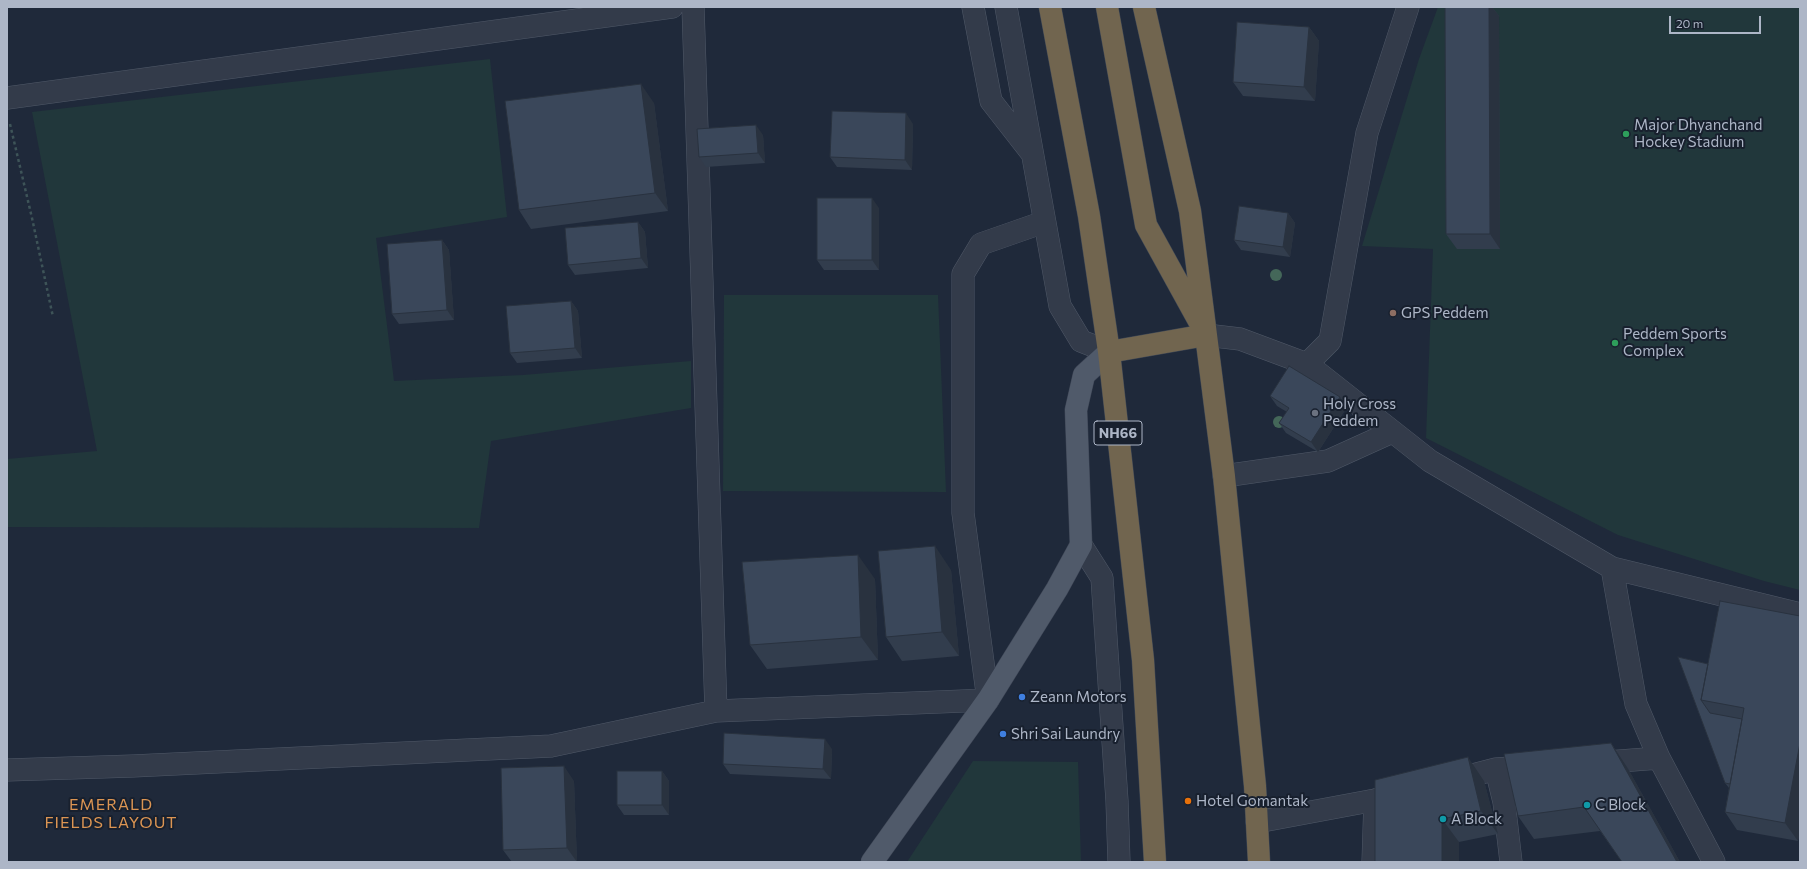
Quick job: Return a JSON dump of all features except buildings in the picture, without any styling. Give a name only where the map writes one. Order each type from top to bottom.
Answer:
[{"type":"highway","name":"NH66","points":[[1050,7],[1089,216],[1109,352],[1143,660],[1155,862]]},
{"type":"highway","points":[[1107,7],[1146,225],[1206,335]]},
{"type":"highway","points":[[1144,7],[1190,211],[1224,476],[1255,786],[1259,862]]},
{"type":"highway","points":[[1109,352],[1206,335]]},
{"type":"main road","points":[[872,862],[988,700],[1057,589],[1081,544],[1076,410],[1084,375],[1109,352]]},
{"type":"street","points":[[8,108],[672,7]]},
{"type":"street","points":[[693,7],[716,711]]},
{"type":"street","points":[[973,7],[991,101],[1033,154]]},
{"type":"street","points":[[1006,7],[1060,306],[1081,341],[1109,352]]},
{"type":"street","points":[[1307,364],[1330,341],[1367,133],[1408,7]]},
{"type":"street","points":[[7,770],[133,766],[551,746],[716,711],[988,700],[963,513],[963,274],[981,244],[1044,222]]},
{"type":"street","points":[[1206,335],[1240,339],[1307,364],[1430,461],[1612,568],[1800,614]]},
{"type":"street","points":[[1224,476],[1328,461],[1392,432]]},
{"type":"street","points":[[1081,544],[1102,578],[1117,801],[1119,862]]},
{"type":"street","points":[[1612,568],[1636,704],[1659,758],[1714,862]]},
{"type":"street","points":[[1257,822],[1376,800],[1496,769],[1659,758]]},
{"type":"street","points":[[1496,769],[1504,802],[1511,862]]},
{"type":"street","points":[[1373,862],[1376,800]]},
{"type":"path","points":[[8,108],[53,317]]},
{"type":"green space","name":"Peddem Sports Complex","points":[[1438,7],[1800,7],[1800,590],[1764,581],[1618,535],[1426,438],[1433,249],[1362,246],[1419,59]]},
{"type":"green space","points":[[490,59],[507,217],[376,238],[394,381],[523,375],[691,361],[691,408],[491,441],[479,528],[7,527],[7,459],[97,451],[32,112]]},
{"type":"green space","points":[[724,295],[938,295],[946,492],[723,491]]},
{"type":"green space","points":[[973,761],[1078,762],[1081,862],[907,862]]},
{"type":"place","name":"Major Dhyanchand Hockey Stadium","points":[[1626,134]]},
{"type":"place","name":"GPS Peddem","points":[[1393,313]]},
{"type":"place","name":"Peddem Sports Complex","points":[[1615,343]]},
{"type":"place","name":"Holy Cross Peddem","points":[[1315,413]]},
{"type":"place","name":"Zeann Motors","points":[[1022,697]]},
{"type":"place","name":"Shri Sai Laundry","points":[[1003,734]]},
{"type":"place","name":"Hotel Gomantak","points":[[1188,801]]},
{"type":"place","name":"C Block","points":[[1587,805]]},
{"type":"place","name":"A Block","points":[[1443,819]]},
{"type":"district","name":"EMERALD FIELDS LAYOUT","points":[[111,814]]}]
